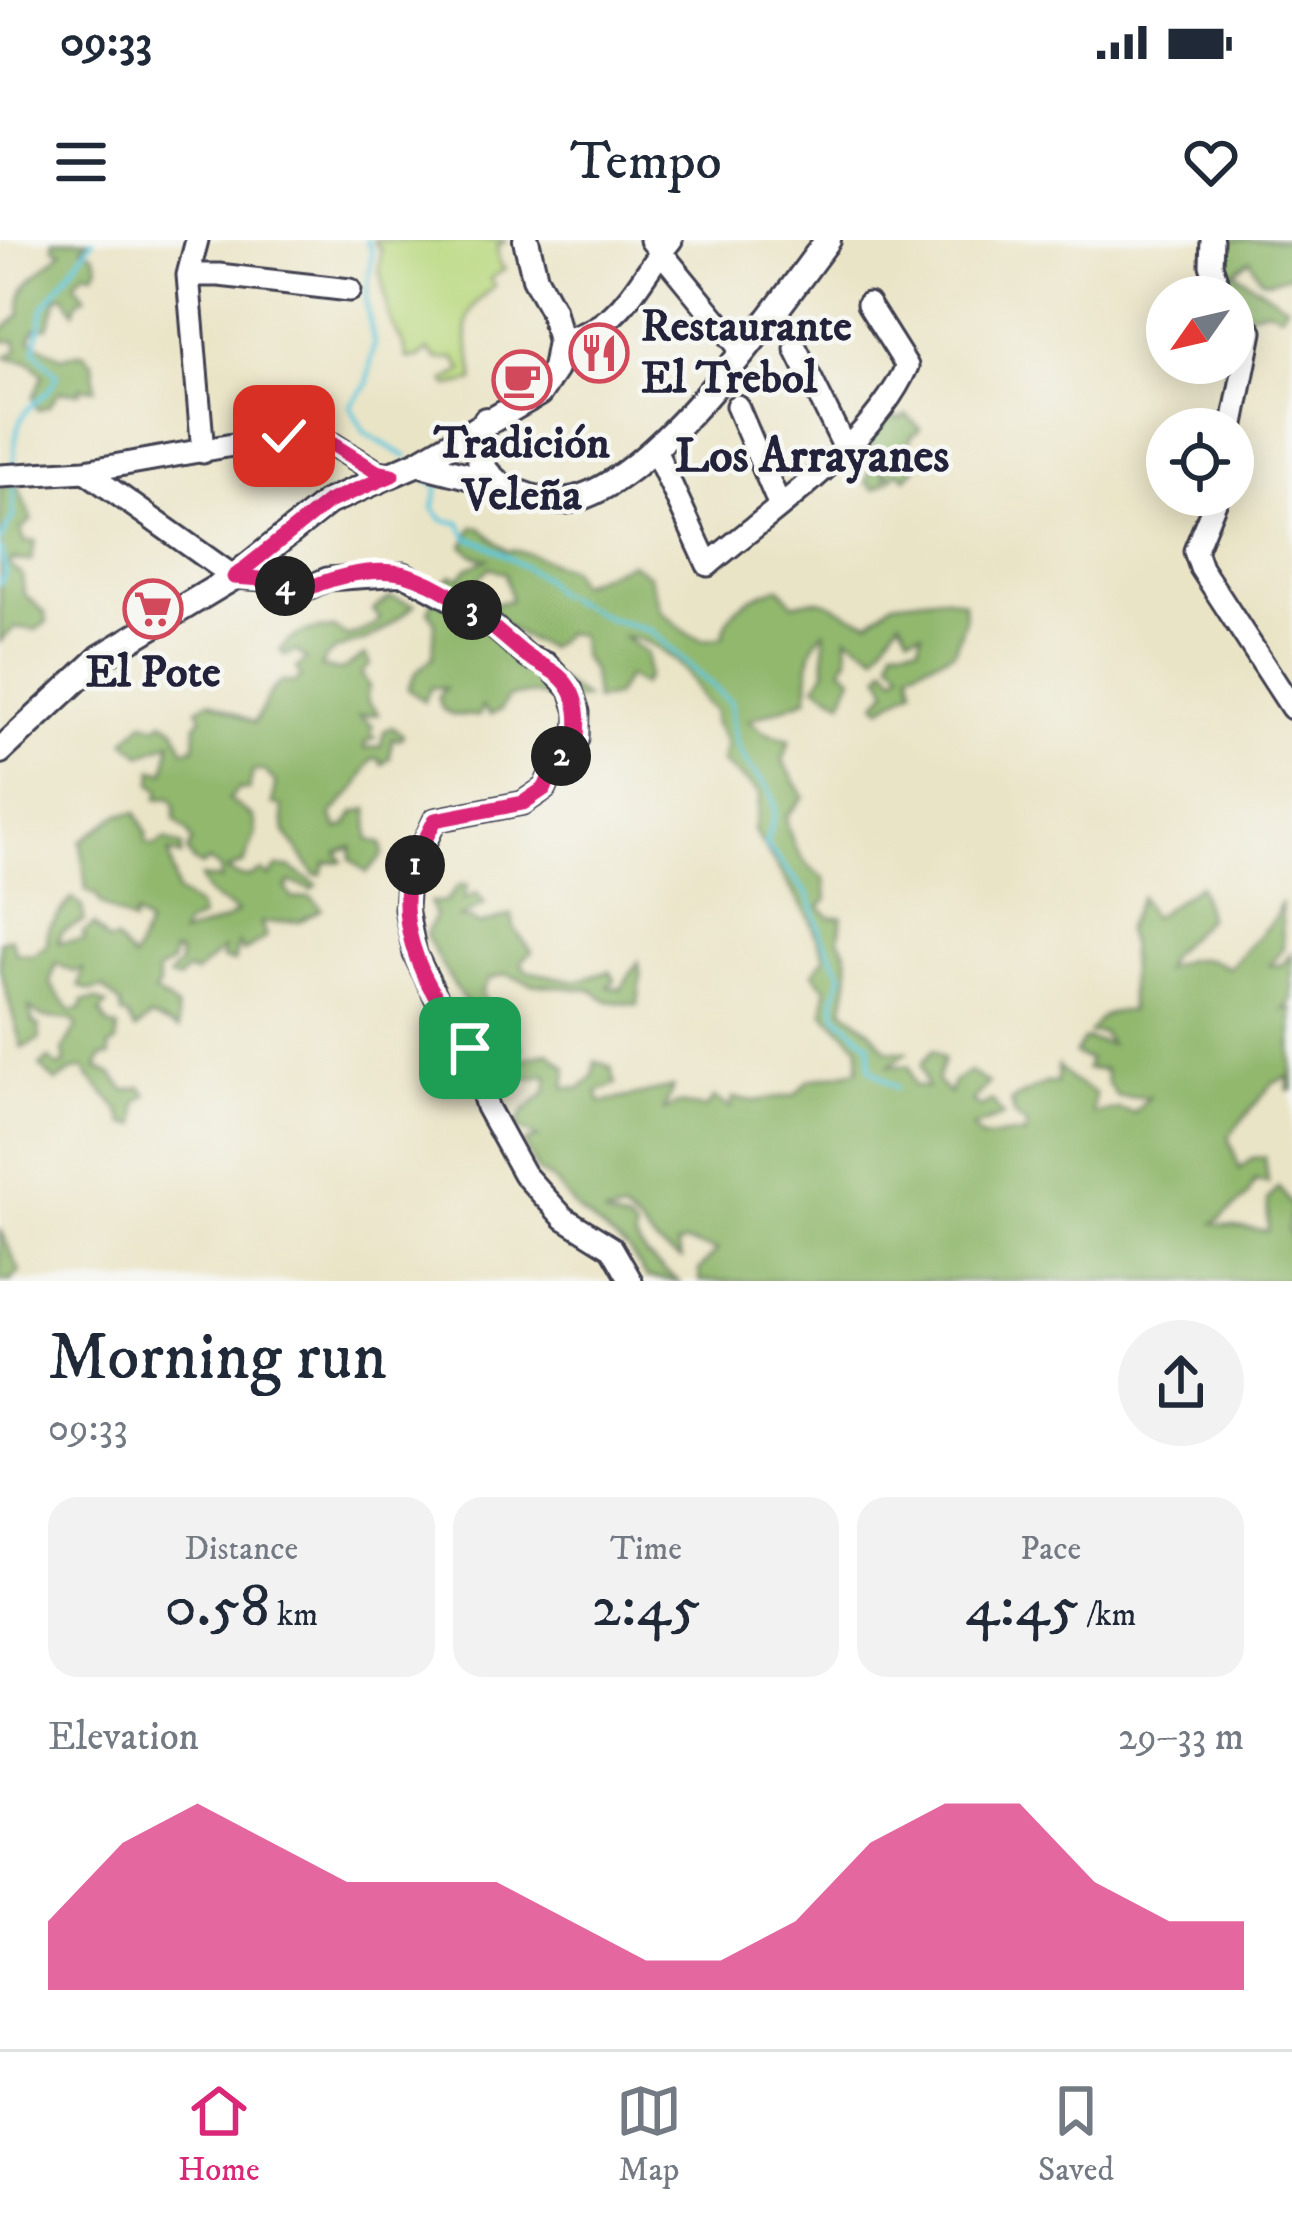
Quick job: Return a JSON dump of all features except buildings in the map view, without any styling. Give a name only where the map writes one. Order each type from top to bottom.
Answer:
[{"type":"main road","points":[[0,751],[101,657],[234,577],[328,502],[418,464],[486,420],[531,399],[545,386],[555,369],[560,341],[526,240]]},
{"type":"main road","points":[[418,464],[548,501],[595,494],[655,448],[742,352],[828,240]]},
{"type":"main road","points":[[486,420],[478,438],[479,459],[490,478],[502,486]]},
{"type":"street","points":[[197,240],[188,275],[203,452]]},
{"type":"street","points":[[1212,240],[1215,276]]},
{"type":"street","points":[[560,341],[614,317],[661,244],[742,352]]},
{"type":"street","points":[[188,275],[350,290]]},
{"type":"street","points":[[655,448],[709,565],[845,448],[894,395],[907,366],[868,304]]},
{"type":"street","points":[[796,349],[845,448]]},
{"type":"street","points":[[737,406],[779,504]]},
{"type":"street","points":[[1,476],[86,471],[284,436],[332,444],[377,472],[392,475]]},
{"type":"street","points":[[86,471],[234,577],[277,580],[296,594],[326,579],[404,574],[480,615],[527,657],[547,664],[571,690],[578,712],[577,739],[556,761],[545,788],[523,803],[435,820],[408,879],[406,909],[416,954],[440,1003],[457,1019],[487,1107],[524,1174],[564,1218],[612,1249],[631,1281]]},
{"type":"street","points":[[1209,516],[1195,551],[1229,613],[1292,707]]},
{"type":"green space","points":[[53,240],[88,240],[82,248],[94,254],[98,266],[93,274],[85,271],[75,283],[86,297],[78,301],[74,312],[65,296],[58,296],[48,327],[35,328],[30,340],[62,357],[83,353],[93,363],[95,389],[59,392],[49,406],[38,410],[33,398],[43,375],[30,362],[5,357],[18,350],[16,341],[3,341],[0,332],[21,314],[26,285],[62,251],[54,248]]},
{"type":"green space","points":[[373,240],[508,240],[497,246],[499,263],[505,269],[490,279],[495,285],[475,305],[467,322],[474,381],[449,386],[445,381],[463,370],[454,358],[438,360],[428,350],[418,358],[406,358],[391,323],[379,271],[381,250]]},
{"type":"green space","points":[[1228,240],[1292,240],[1292,274],[1270,281],[1261,279],[1250,260],[1234,272],[1240,276],[1221,276],[1216,262]]},
{"type":"green space","points":[[1254,285],[1286,305],[1281,314],[1268,309],[1254,312]]},
{"type":"green space","points":[[884,414],[899,419],[907,415],[920,429],[903,457],[916,468],[906,478],[897,471],[890,480],[881,462],[886,483],[874,489],[866,482],[872,465],[865,453]]},
{"type":"green space","points":[[17,484],[32,520],[21,529],[25,542],[35,541],[31,561],[12,560],[9,565],[22,575],[24,594],[45,613],[47,622],[36,630],[15,627],[0,642],[0,487]]},
{"type":"green space","points":[[473,527],[480,527],[507,551],[524,552],[570,569],[578,584],[631,563],[649,575],[661,611],[688,634],[704,640],[723,637],[735,610],[779,587],[794,604],[818,600],[870,621],[893,602],[943,596],[964,602],[965,619],[954,652],[910,670],[914,688],[881,708],[876,703],[888,690],[880,674],[886,666],[896,677],[902,669],[891,659],[894,646],[919,645],[922,632],[909,635],[900,619],[876,654],[847,636],[848,657],[842,668],[853,677],[842,701],[816,685],[825,671],[824,631],[810,655],[807,699],[749,720],[763,732],[790,740],[783,761],[804,797],[786,817],[794,845],[825,879],[827,900],[820,907],[830,917],[842,917],[839,939],[849,973],[843,1009],[887,1050],[907,1052],[889,1066],[909,1066],[914,1085],[927,1088],[921,1065],[933,1050],[944,1059],[937,1081],[950,1094],[954,1081],[970,1072],[988,1083],[972,1102],[981,1107],[992,1101],[1003,1116],[972,1128],[981,1138],[1024,1136],[1027,1126],[1015,1116],[1011,1101],[1046,1083],[1057,1083],[1058,1066],[1072,1081],[1095,1093],[1093,1114],[1118,1109],[1134,1113],[1149,1097],[1117,1097],[1105,1070],[1086,1069],[1089,1060],[1075,1054],[1084,1039],[1110,1044],[1102,1033],[1090,1033],[1094,1026],[1106,1014],[1130,1011],[1130,947],[1125,930],[1141,897],[1152,918],[1199,885],[1208,917],[1176,949],[1163,970],[1196,959],[1229,968],[1275,918],[1281,902],[1283,948],[1270,965],[1282,965],[1292,953],[1292,1000],[1284,1010],[1292,1008],[1292,1090],[1288,1090],[1288,1077],[1273,1083],[1228,1137],[1240,1169],[1252,1158],[1265,1157],[1268,1183],[1255,1181],[1247,1197],[1214,1223],[1268,1231],[1268,1200],[1279,1187],[1292,1207],[1288,1231],[1292,1233],[1292,1281],[700,1281],[699,1270],[717,1250],[684,1242],[677,1245],[682,1258],[664,1249],[623,1212],[603,1215],[628,1223],[646,1255],[678,1281],[647,1277],[628,1249],[538,1172],[524,1143],[538,1138],[515,1127],[524,1111],[546,1092],[548,1075],[501,1076],[487,1038],[426,934],[435,916],[430,902],[445,902],[459,885],[467,885],[464,899],[477,893],[485,903],[460,918],[479,925],[512,915],[514,928],[532,952],[521,961],[526,971],[577,981],[610,971],[615,980],[608,987],[621,989],[638,962],[638,1005],[608,1001],[591,990],[532,984],[506,974],[489,979],[481,992],[502,1033],[516,1034],[522,1048],[518,1060],[548,1052],[567,1068],[565,1087],[580,1089],[593,1076],[595,1061],[611,1067],[616,1084],[597,1092],[601,1103],[673,1087],[664,1110],[678,1104],[706,1108],[714,1098],[731,1108],[733,1098],[755,1101],[795,1095],[809,1080],[858,1070],[859,1046],[824,1013],[826,988],[813,973],[825,957],[809,917],[754,831],[760,795],[722,762],[726,743],[714,722],[715,711],[686,671],[652,645],[624,637],[647,654],[648,677],[642,685],[627,676],[615,696],[595,700],[592,670],[581,656],[580,635],[565,633],[548,648],[514,631],[494,613],[489,605],[511,600],[505,573],[490,567],[470,588],[474,597],[467,599],[444,581],[452,575],[460,578],[467,568],[488,559],[463,546]]},
{"type":"green space","points":[[434,596],[585,698],[520,695],[507,698],[501,710],[490,715],[482,707],[479,716],[452,715],[442,709],[438,697],[445,688],[431,687],[424,701],[408,689],[417,671],[433,657],[435,622],[429,611]]},
{"type":"green space","points":[[391,597],[415,605],[376,635],[330,654],[321,668],[342,670],[365,655],[370,665],[361,673],[369,687],[367,700],[378,714],[359,716],[373,726],[370,734],[376,737],[365,743],[365,749],[381,746],[384,731],[392,727],[403,735],[400,740],[392,738],[390,758],[383,764],[372,759],[356,788],[331,815],[338,829],[354,813],[368,809],[369,840],[382,844],[383,855],[366,873],[351,859],[352,847],[337,853],[343,861],[326,863],[321,875],[315,875],[285,832],[282,806],[273,805],[275,782],[265,771],[253,771],[249,790],[239,789],[229,799],[254,818],[256,833],[244,863],[227,870],[245,877],[262,871],[269,877],[277,867],[289,867],[317,885],[312,890],[291,882],[286,888],[293,899],[311,897],[322,909],[300,921],[261,923],[266,937],[243,952],[238,943],[234,962],[222,959],[223,949],[195,974],[188,970],[178,980],[169,977],[179,964],[179,953],[173,952],[171,963],[157,972],[159,986],[154,992],[176,1007],[179,1029],[151,1017],[135,1030],[121,1005],[103,988],[91,991],[79,986],[83,969],[73,972],[56,963],[50,983],[70,1011],[81,1009],[83,1001],[97,1000],[107,1005],[100,1012],[108,1025],[118,1028],[110,1056],[102,1057],[97,1068],[111,1074],[126,1091],[141,1087],[147,1095],[137,1102],[137,1125],[125,1124],[83,1068],[56,1082],[40,1066],[49,1059],[58,1067],[65,1064],[63,1049],[77,1026],[72,1020],[42,1017],[29,1008],[40,1039],[22,1048],[0,969],[0,941],[11,938],[16,953],[33,955],[47,945],[48,929],[72,898],[83,907],[84,921],[61,932],[58,942],[85,940],[83,933],[94,925],[133,960],[148,925],[135,915],[133,923],[86,890],[81,841],[118,815],[136,812],[146,844],[155,846],[165,839],[182,846],[181,856],[169,852],[177,892],[198,907],[201,918],[185,925],[181,935],[237,912],[206,890],[201,877],[221,880],[220,869],[209,861],[202,866],[194,862],[187,851],[192,842],[188,832],[175,820],[175,805],[170,798],[157,799],[160,790],[152,784],[153,770],[165,772],[171,742],[142,755],[125,741],[144,722],[157,726],[163,721],[175,728],[184,750],[195,747],[196,725],[202,717],[197,708],[210,701],[254,723],[276,686],[301,678],[297,668],[306,659],[296,651],[285,656],[280,650],[285,644],[311,631],[334,628],[348,637],[374,626],[380,619],[373,610]]},
{"type":"green space","points":[[0,1229],[20,1272],[11,1281],[0,1281]]},
{"type":"waterway","points":[[14,466],[21,420],[57,374],[35,351],[44,307],[93,240]]},
{"type":"waterway","points":[[366,240],[372,251],[366,302],[374,344],[367,385],[350,406],[365,433],[407,457]]},
{"type":"waterway","points":[[423,475],[438,488],[433,508],[443,520],[460,523],[468,538],[543,578],[555,593],[610,619],[651,631],[731,703],[743,758],[773,797],[775,809],[765,844],[809,896],[822,937],[842,974],[834,998],[836,1015],[870,1044],[870,1068],[897,1088]]},
{"type":"waterway","points":[[0,541],[13,517],[14,484]]},
{"type":"waterway","points":[[0,548],[6,572],[0,583]]},
{"type":"place","name":"Restaurante El Trebol","points":[[599,353]]},
{"type":"place","name":"Tradición Veleña","points":[[522,380]]},
{"type":"place","name":"El Pote","points":[[153,609]]},
{"type":"district","name":"Los Arrayanes","points":[[812,457]]},
{"type":"route","points":[[284,436],[332,444],[369,469],[392,475],[328,502],[234,577],[277,580],[296,594],[326,579],[404,574],[480,615],[527,657],[547,664],[571,690],[578,712],[577,739],[556,761],[545,788],[523,803],[435,820],[408,879],[406,909],[416,954],[470,1048]]}]
